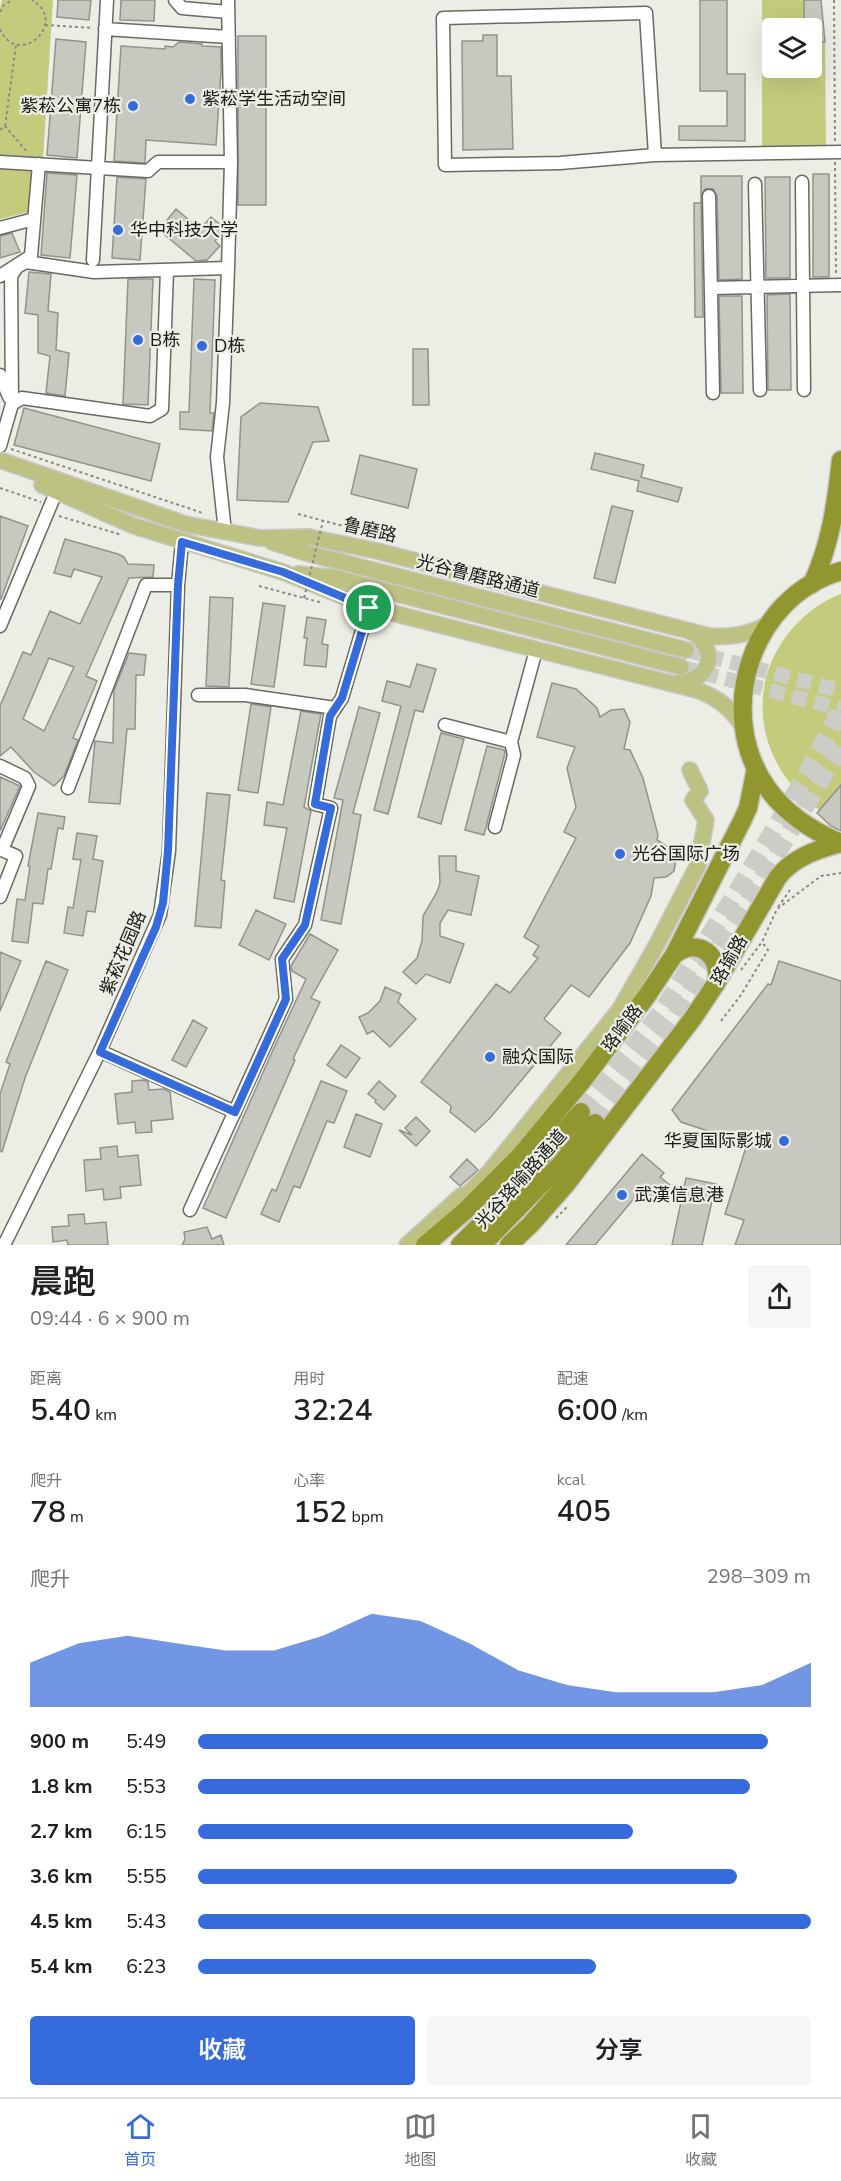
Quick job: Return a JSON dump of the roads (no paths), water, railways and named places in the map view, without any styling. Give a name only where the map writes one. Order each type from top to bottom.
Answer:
[{"type":"highway","points":[[812,584],[828,543],[841,460]]},
{"type":"highway","points":[[841,572],[812,584],[781,609],[768,624],[749,663],[742,706],[743,727],[748,748],[767,789],[791,814],[819,834],[841,843]]},
{"type":"highway","name":"珞喻路","points":[[425,1245],[465,1211],[521,1155],[583,1080],[646,997],[674,955],[742,821],[748,808],[756,768]]},
{"type":"highway","name":"珞瑜路","points":[[509,1245],[567,1183],[687,1027],[715,986],[772,886],[786,867],[806,855],[841,843]]},
{"type":"highway","points":[[674,955],[685,948],[704,950],[714,959],[718,971],[715,986]]},
{"type":"highway","name":"光谷珞喻路通道","points":[[460,1245],[588,1118],[559,1166],[482,1245]]},
{"type":"main road","name":"鲁磨路","points":[[0,460],[185,524],[260,538],[309,537],[377,551],[692,632],[721,637],[759,630],[768,624]]},
{"type":"main road","points":[[0,470],[57,490],[134,526],[283,572],[369,608],[697,690],[721,701],[734,712],[743,727]]},
{"type":"main road","name":"光谷鲁磨路通道","points":[[260,538],[306,553],[686,650]]},
{"type":"main road","name":"光谷鲁磨路通道","points":[[283,572],[336,578],[681,667]]},
{"type":"main road","points":[[674,683],[695,680],[705,671],[709,659],[707,646],[692,632]]},
{"type":"main road","points":[[407,1245],[461,1196],[469,1193],[491,1170],[620,1009],[698,865],[706,820],[693,800],[700,791],[690,770]]},
{"type":"street","points":[[93,260],[107,0]]},
{"type":"street","points":[[175,0],[182,8],[228,6],[231,162],[223,403],[217,457],[225,532]]},
{"type":"street","points":[[655,155],[646,13],[443,18],[445,165],[560,163],[655,155],[841,152]]},
{"type":"street","points":[[105,28],[229,37]]},
{"type":"street","points":[[0,162],[148,171],[158,162],[231,162]]},
{"type":"street","points":[[0,276],[31,256],[38,164]]},
{"type":"street","points":[[802,182],[804,390]]},
{"type":"street","points":[[755,184],[760,390]]},
{"type":"street","points":[[709,196],[713,393]]},
{"type":"street","points":[[0,228],[34,219]]},
{"type":"street","points":[[0,446],[12,404],[11,276],[17,267],[26,262],[94,272],[228,268]]},
{"type":"street","points":[[12,404],[22,398],[150,416],[162,409],[167,270]]},
{"type":"street","points":[[711,288],[841,285]]},
{"type":"street","points":[[0,375],[12,404]]},
{"type":"street","points":[[0,626],[57,490]]},
{"type":"street","name":"紫菘花园路","points":[[4,1245],[100,1052],[156,927],[163,903],[168,851],[178,585],[182,542]]},
{"type":"street","points":[[68,788],[146,585],[178,585]]},
{"type":"street","points":[[190,1210],[286,999],[282,959],[305,925],[331,808],[315,804],[330,716],[342,698],[369,608]]},
{"type":"street","points":[[495,827],[514,755],[511,742],[536,650]]},
{"type":"street","points":[[198,695],[245,695],[335,708]]},
{"type":"street","points":[[445,725],[511,742]]},
{"type":"street","points":[[0,766],[25,778],[29,786],[2,850],[16,856],[0,897]]},
{"type":"street","points":[[100,1052],[235,1112]]},
{"type":"tunnel","points":[[686,650],[841,691]]},
{"type":"tunnel","points":[[681,667],[841,709]]},
{"type":"tunnel","points":[[581,1112],[662,1011],[741,885],[806,775],[834,723],[841,704]]},
{"type":"tunnel","points":[[595,1123],[673,1019],[752,895],[841,747]]},
{"type":"place","name":"紫菘学生活动空间","points":[[190,99]]},
{"type":"place","name":"紫菘公寓7栋","points":[[133,106]]},
{"type":"place","name":"华中科技大学","points":[[118,230]]},
{"type":"place","name":"B栋","points":[[138,340]]},
{"type":"place","name":"D栋","points":[[202,346]]},
{"type":"place","name":"光谷国际广场","points":[[620,854]]},
{"type":"place","name":"融众国际","points":[[490,1057]]},
{"type":"place","name":"华夏国际影城","points":[[784,1141]]},
{"type":"place","name":"武漢信息港","points":[[622,1195]]}]
